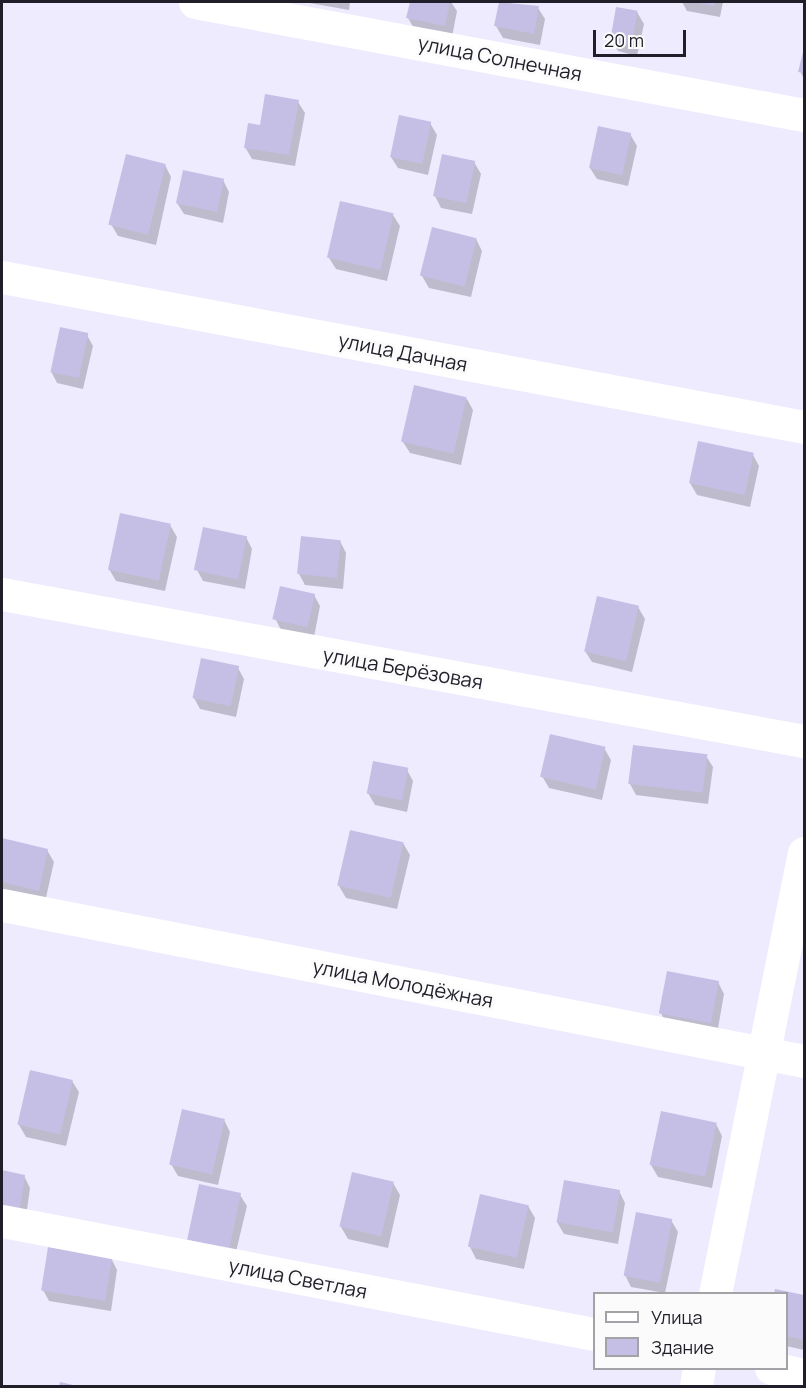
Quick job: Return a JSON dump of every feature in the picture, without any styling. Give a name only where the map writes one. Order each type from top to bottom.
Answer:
[{"type":"street","name":"улица Солнечная","points":[[195,2],[804,115]]},
{"type":"street","name":"улица Дачная","points":[[2,278],[804,427]]},
{"type":"street","name":"улица Берёзовая","points":[[2,594],[804,741]]},
{"type":"street","points":[[714,1292],[766,1053],[804,853]]},
{"type":"street","name":"улица Молодёжная","points":[[2,905],[804,1061]]},
{"type":"street","name":"улица Светлая","points":[[2,1221],[593,1334]]},
{"type":"street","points":[[696,1386],[699,1370]]},
{"type":"street","points":[[780,1370],[804,1375]]},
{"type":"building","points":[[410,2],[450,2],[445,26],[406,18]]},
{"type":"building","points":[[499,2],[539,6],[534,34],[494,26]]},
{"type":"building","points":[[695,2],[715,2],[714,6]]},
{"type":"building","points":[[616,7],[638,11],[632,44],[610,40]]},
{"type":"building","points":[[804,48],[804,73],[798,72]]},
{"type":"building","points":[[265,94],[299,100],[289,155],[244,148],[248,123],[260,125]]},
{"type":"building","points":[[399,115],[431,122],[422,164],[390,157]]},
{"type":"building","points":[[598,126],[631,133],[622,175],[589,168]]},
{"type":"building","points":[[126,154],[166,164],[148,235],[108,225]]},
{"type":"building","points":[[442,154],[475,161],[466,203],[433,196]]},
{"type":"building","points":[[183,170],[224,179],[217,212],[176,203]]},
{"type":"building","points":[[340,201],[394,213],[381,270],[327,258]]},
{"type":"building","points":[[432,227],[477,238],[465,287],[420,276]]},
{"type":"building","points":[[60,327],[88,333],[79,378],[50,372]]},
{"type":"building","points":[[414,385],[467,397],[454,454],[401,442]]},
{"type":"building","points":[[698,441],[754,453],[745,495],[689,483]]},
{"type":"building","points":[[120,513],[171,524],[159,581],[108,570]]},
{"type":"building","points":[[203,527],[247,536],[238,579],[194,570]]},
{"type":"building","points":[[301,536],[341,540],[337,578],[297,574]]},
{"type":"building","points":[[280,586],[315,594],[307,627],[272,619]]},
{"type":"building","points":[[597,596],[639,606],[626,661],[584,652]]},
{"type":"building","points":[[201,658],[239,666],[231,706],[192,698]]},
{"type":"building","points":[[550,734],[606,747],[596,790],[540,777]]},
{"type":"building","points":[[633,745],[707,754],[703,793],[628,784]]},
{"type":"building","points":[[373,761],[408,768],[402,800],[367,793]]},
{"type":"building","points":[[350,830],[404,842],[391,898],[337,886]]},
{"type":"building","points":[[2,838],[48,849],[39,891],[2,882]]},
{"type":"building","points":[[667,971],[719,981],[711,1023],[659,1013]]},
{"type":"building","points":[[30,1070],[73,1080],[60,1134],[17,1125]]},
{"type":"building","points":[[182,1109],[225,1119],[212,1174],[169,1165]]},
{"type":"building","points":[[661,1111],[717,1123],[705,1177],[650,1165]]},
{"type":"building","points":[[2,1170],[25,1175],[19,1214],[2,1211]]},
{"type":"building","points":[[352,1172],[394,1182],[381,1236],[339,1227]]},
{"type":"building","points":[[564,1180],[620,1190],[613,1232],[557,1222]]},
{"type":"building","points":[[199,1184],[241,1193],[229,1249],[187,1240]]},
{"type":"building","points":[[480,1194],[529,1205],[517,1258],[468,1247]]},
{"type":"building","points":[[636,1212],[672,1219],[660,1283],[624,1276]]},
{"type":"building","points":[[48,1247],[112,1257],[105,1301],[41,1290]]},
{"type":"building","points":[[775,1289],[804,1295],[804,1340],[788,1336],[788,1292],[774,1292]]},
{"type":"building","points":[[60,1382],[78,1386],[59,1386]]}]
